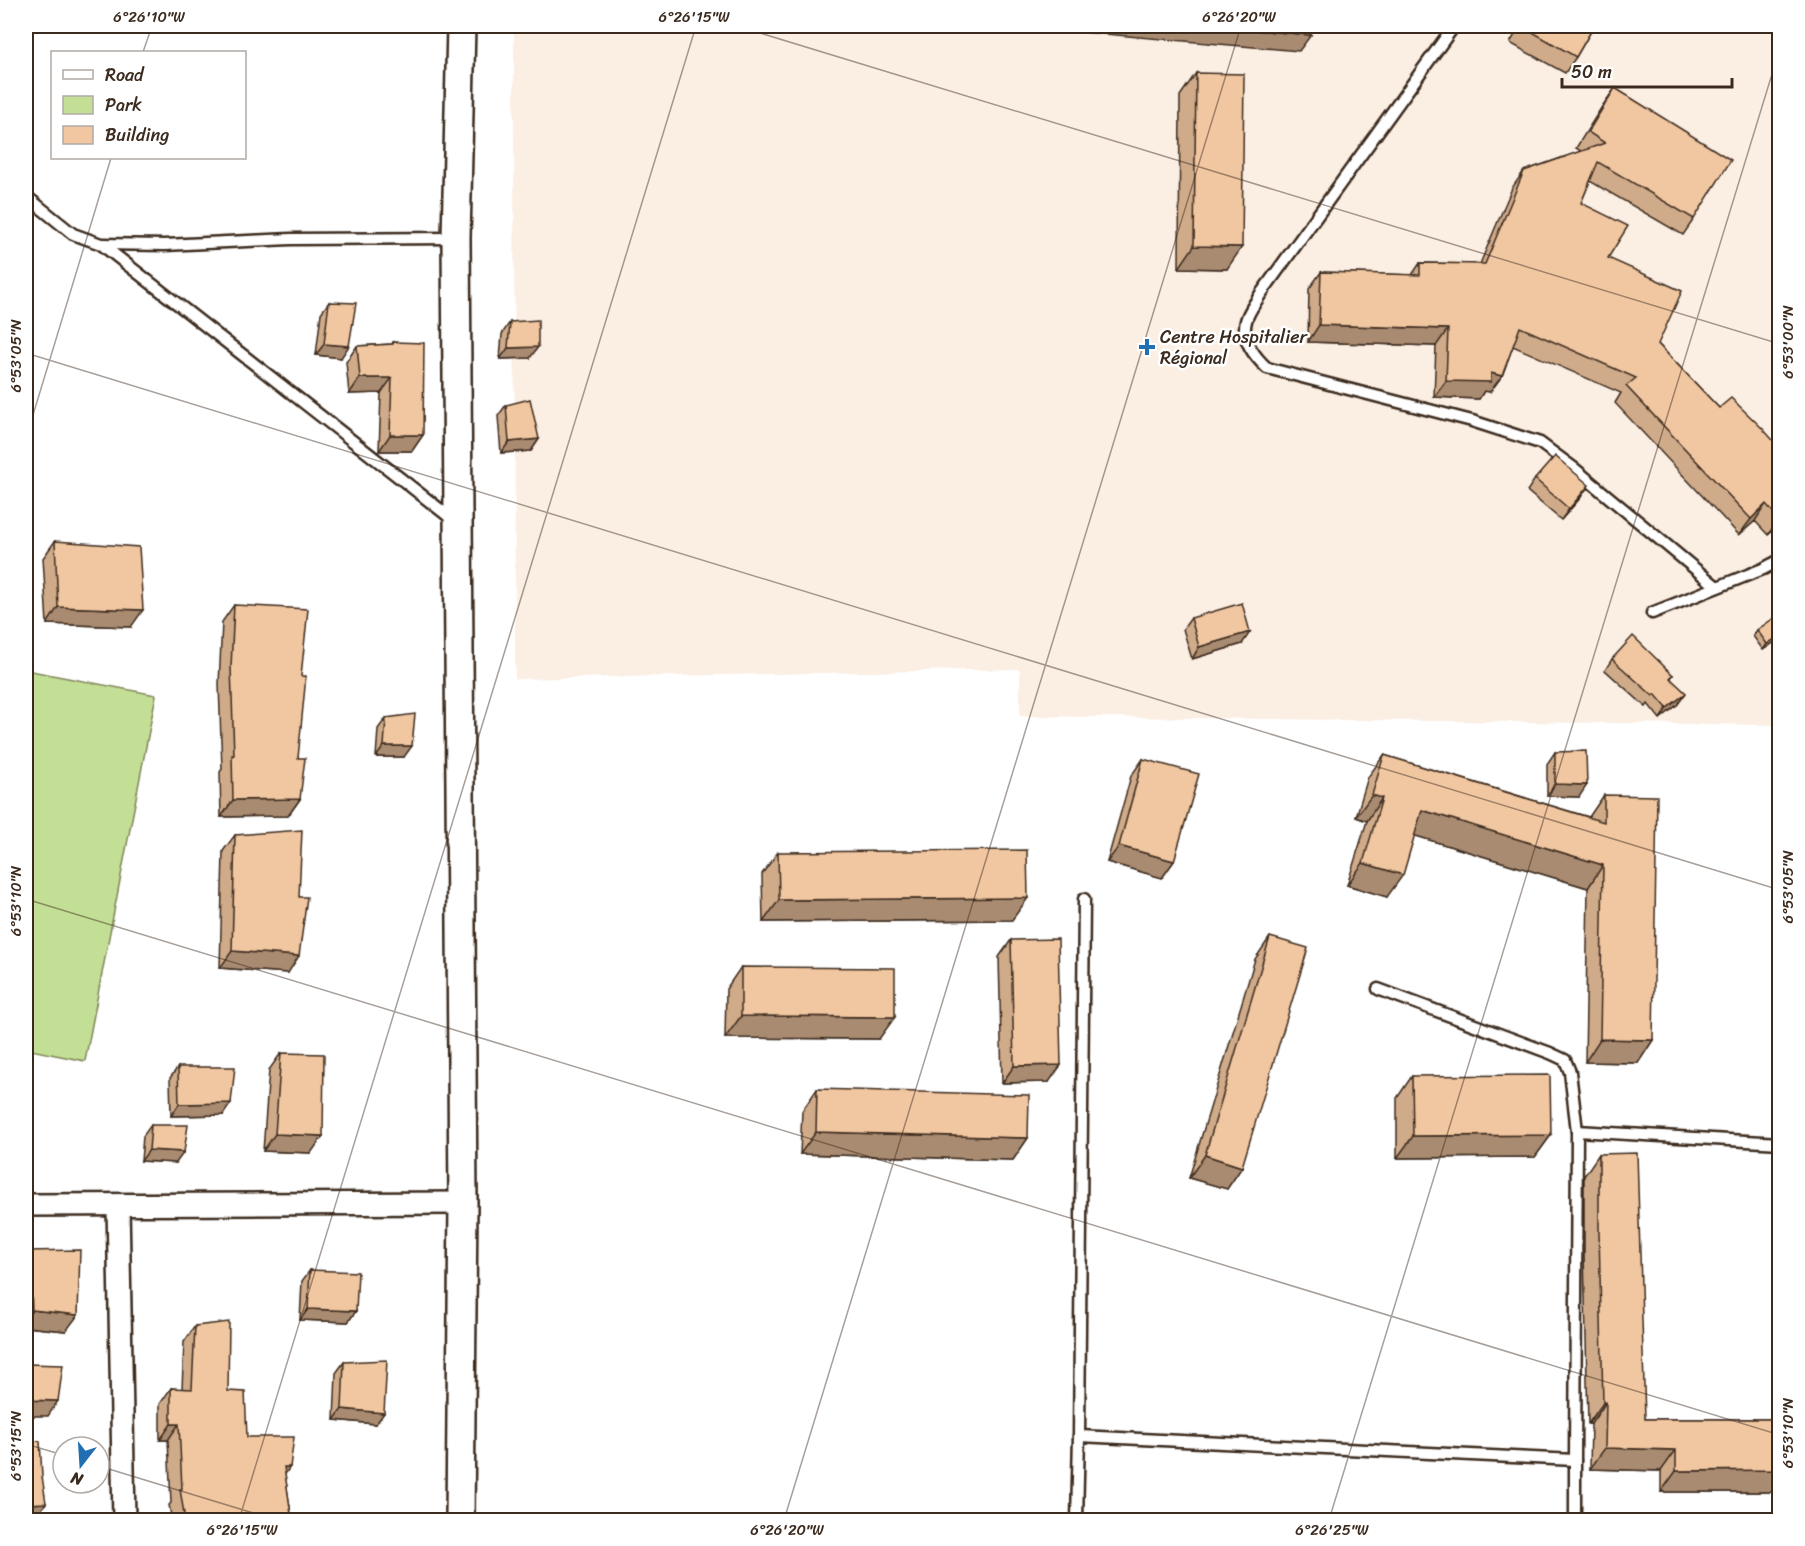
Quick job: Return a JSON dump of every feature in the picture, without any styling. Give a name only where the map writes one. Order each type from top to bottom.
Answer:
[{"type":"street","points":[[460,1521],[463,1203],[456,238],[461,26]]},
{"type":"street","points":[[26,1205],[463,1203]]},
{"type":"street","points":[[118,1205],[124,1521]]},
{"type":"lane","points":[[1454,26],[1260,295],[1246,320],[1246,338],[1255,357],[1267,368],[1472,421],[1540,443],[1575,469],[1717,587]]},
{"type":"lane","points":[[26,196],[73,234],[101,244],[458,524]]},
{"type":"lane","points":[[101,244],[165,245],[291,239],[456,238]]},
{"type":"lane","points":[[1652,613],[1763,569],[1779,560]]},
{"type":"lane","points":[[1077,1521],[1084,899]]},
{"type":"lane","points":[[1378,989],[1550,1053],[1565,1060],[1570,1072],[1577,1131],[1575,1521]]},
{"type":"lane","points":[[1577,1131],[1779,1143]]},
{"type":"lane","points":[[1079,1436],[1575,1460]]},
{"type":"shaded area","name":"Centre Hospitalier Régional","points":[[514,26],[1779,26],[1779,725],[1020,716],[1020,669],[515,679]]},
{"type":"green space","points":[[26,670],[156,695],[85,1061],[26,1049]]},
{"type":"building","points":[[1208,26],[1311,26],[1311,35]]},
{"type":"building","points":[[1522,26],[1594,26],[1576,57]]},
{"type":"building","points":[[1196,73],[1244,74],[1242,247],[1194,246]]},
{"type":"building","points":[[1615,88],[1731,160],[1694,219],[1598,162],[1581,203],[1628,226],[1608,258],[1682,291],[1658,344],[1719,408],[1731,398],[1779,447],[1779,519],[1766,504],[1751,519],[1626,386],[1636,378],[1520,327],[1502,376],[1491,373],[1491,382],[1446,381],[1448,329],[1319,325],[1321,272],[1420,275],[1420,263],[1485,264],[1524,171],[1605,143],[1588,132]]},
{"type":"building","points":[[329,302],[356,303],[349,346],[324,344]]},
{"type":"building","points":[[538,320],[538,347],[508,348],[510,322]]},
{"type":"building","points":[[393,342],[424,343],[423,435],[390,435],[392,378],[360,378],[357,346],[393,344]]},
{"type":"building","points":[[530,399],[539,439],[509,442],[506,405]]},
{"type":"building","points":[[1555,456],[1589,485],[1569,509],[1535,479]]},
{"type":"building","points":[[55,541],[139,547],[143,610],[58,607]]},
{"type":"building","points":[[1242,603],[1250,632],[1199,647],[1191,618]]},
{"type":"building","points":[[234,605],[308,609],[301,676],[306,676],[298,758],[305,758],[300,799],[233,800],[231,667]]},
{"type":"building","points":[[1774,618],[1779,625],[1779,636],[1767,644],[1757,630]]},
{"type":"building","points":[[1633,636],[1673,675],[1670,678],[1686,693],[1667,708],[1655,694],[1653,696],[1612,659]]},
{"type":"building","points":[[415,714],[412,746],[384,746],[386,718]]},
{"type":"building","points":[[1586,751],[1587,785],[1555,784],[1555,752]]},
{"type":"building","points":[[1384,755],[1604,822],[1604,795],[1657,796],[1653,1040],[1600,1039],[1603,865],[1422,810],[1403,875],[1363,863],[1382,798],[1372,795]]},
{"type":"building","points":[[1143,759],[1199,774],[1174,861],[1119,846]]},
{"type":"building","points":[[302,830],[299,897],[307,897],[299,956],[232,951],[235,835]]},
{"type":"building","points":[[1027,850],[1028,898],[779,900],[778,852]]},
{"type":"building","points":[[1270,937],[1308,948],[1242,1167],[1205,1155]]},
{"type":"building","points":[[1058,939],[1061,1065],[1014,1066],[1011,940]]},
{"type":"building","points":[[741,967],[895,968],[895,1017],[741,1016]]},
{"type":"building","points":[[281,1053],[324,1054],[323,1136],[275,1134]]},
{"type":"building","points":[[178,1067],[235,1067],[231,1103],[179,1104]]},
{"type":"building","points":[[1550,1075],[1551,1135],[1413,1136],[1412,1076]]},
{"type":"building","points":[[817,1089],[1029,1095],[1028,1138],[816,1132]]},
{"type":"building","points":[[151,1125],[188,1125],[184,1152],[149,1150]]},
{"type":"building","points":[[1637,1153],[1645,1419],[1779,1419],[1779,1470],[1676,1471],[1676,1450],[1605,1448],[1606,1402],[1603,1403],[1599,1154]]},
{"type":"building","points":[[80,1250],[78,1315],[32,1310],[31,1288],[26,1288],[26,1251]]},
{"type":"building","points":[[310,1270],[358,1272],[356,1311],[308,1309]]},
{"type":"building","points":[[229,1322],[228,1391],[245,1392],[247,1437],[294,1437],[290,1467],[284,1467],[292,1521],[185,1520],[180,1489],[182,1489],[179,1424],[171,1424],[171,1388],[192,1389],[195,1326]]},
{"type":"building","points":[[387,1360],[384,1413],[342,1409],[344,1362]]},
{"type":"building","points":[[26,1364],[63,1365],[58,1401],[26,1400]]},
{"type":"building","points":[[40,1441],[46,1503],[26,1504],[26,1442]]},
{"type":"place","name":"Centre Hospitalier Régional","points":[[1147,347]]}]
